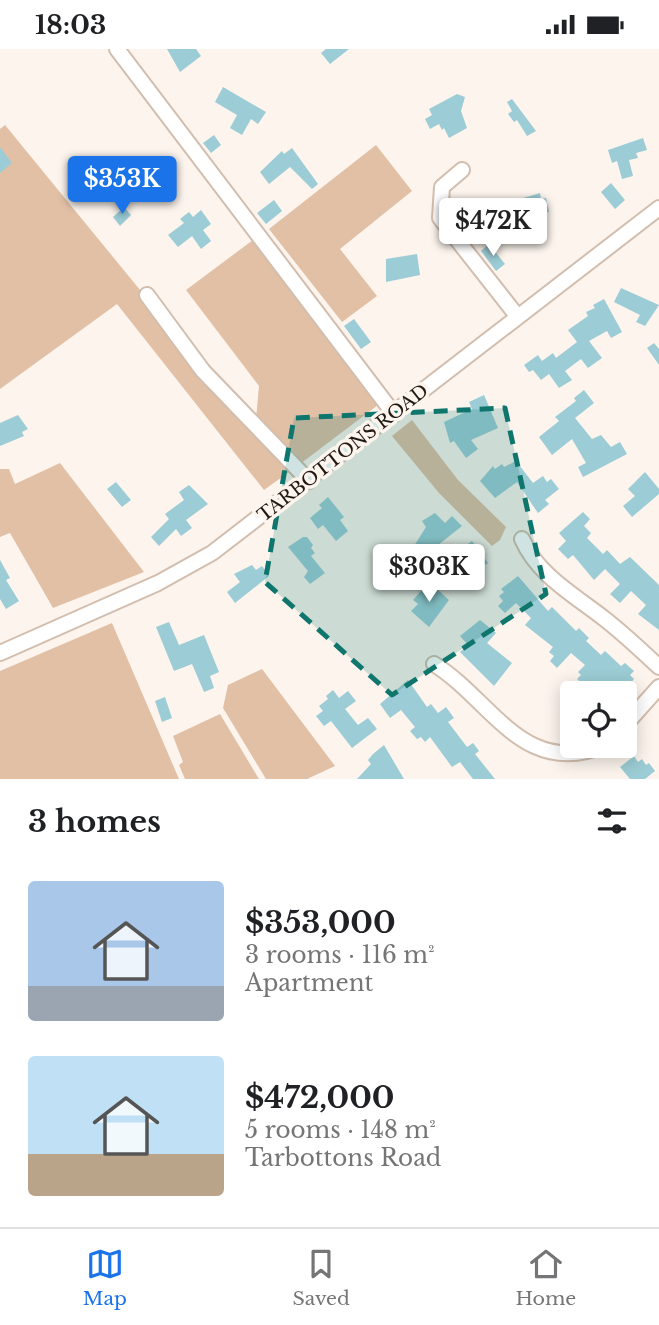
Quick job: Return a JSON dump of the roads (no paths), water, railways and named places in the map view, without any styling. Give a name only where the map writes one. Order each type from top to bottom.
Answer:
[{"type":"street","points":[[117,49],[394,414]]},
{"type":"street","points":[[462,170],[442,187],[440,218],[518,317]]},
{"type":"street","name":"TARBOTTONS ROAD","points":[[0,653],[181,571],[231,540],[659,208]]},
{"type":"street","points":[[147,295],[203,371],[309,481]]},
{"type":"street","points":[[522,539],[528,554],[544,572],[614,627],[659,667]]},
{"type":"street","points":[[434,664],[455,678],[503,742]]},
{"type":"street","points":[[637,712],[659,687]]},
{"type":"street","points":[[583,767],[592,758]]}]
